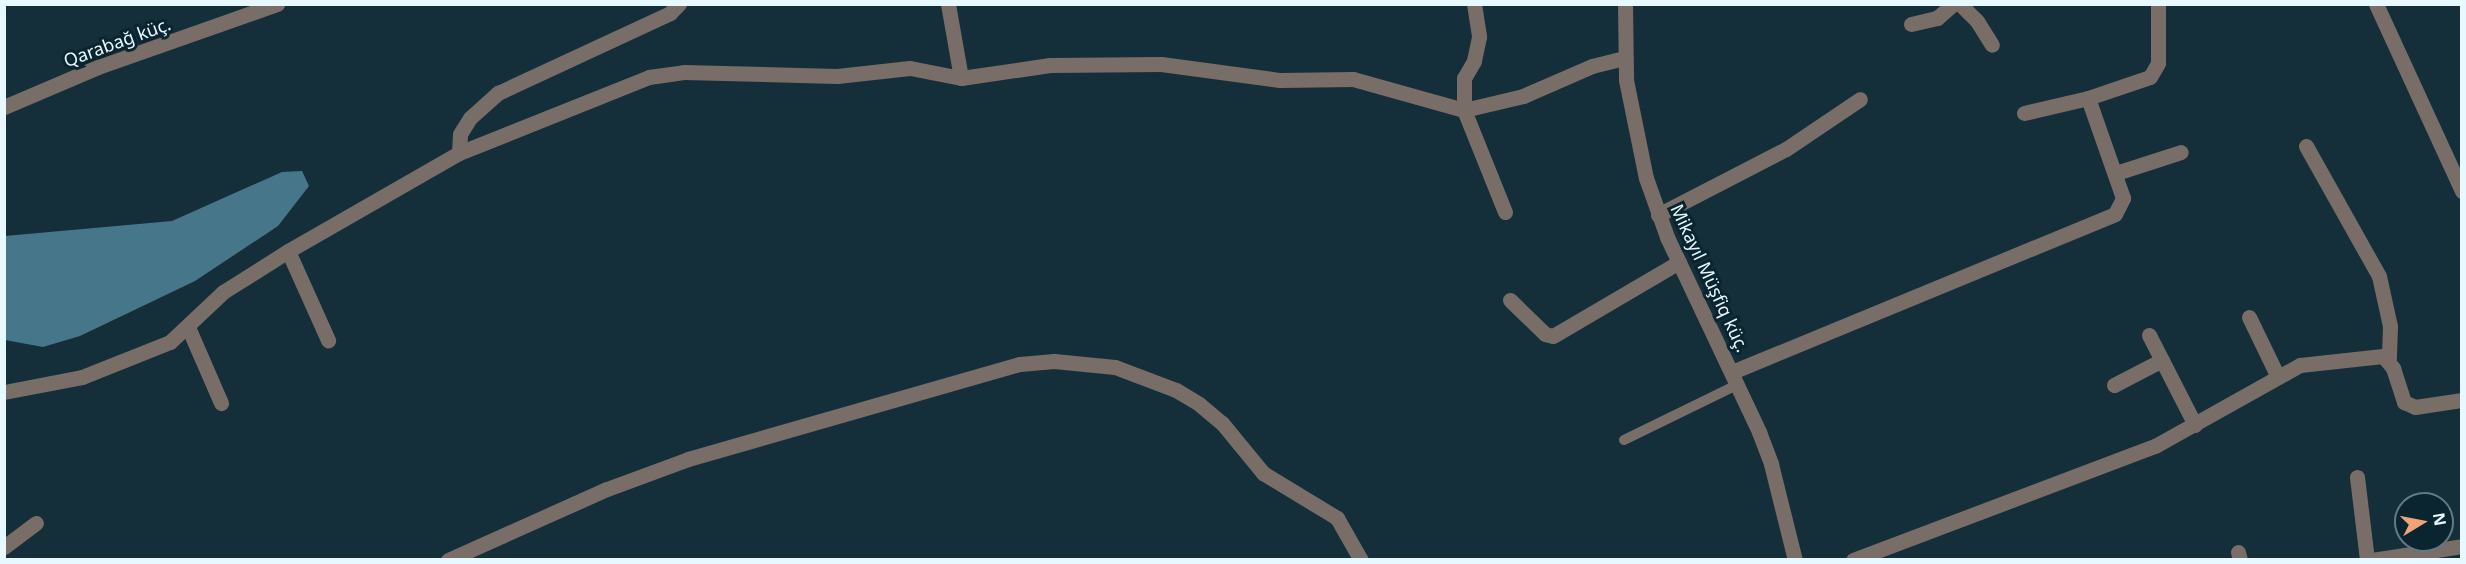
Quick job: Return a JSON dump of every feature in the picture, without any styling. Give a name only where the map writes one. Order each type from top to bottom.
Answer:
[{"type":"street","name":"Qarabağ küç.","points":[[4,107],[98,67],[277,4]]},
{"type":"street","points":[[459,153],[460,134],[470,118],[498,93],[670,13],[679,4]]},
{"type":"street","points":[[948,4],[961,78]]},
{"type":"street","points":[[1474,4],[1479,37],[1474,61],[1464,78],[1464,110],[1505,212]]},
{"type":"street","name":"Mikayıl Müşfiq küç.","points":[[1625,4],[1624,58],[1646,178],[1679,262],[1735,379],[1771,464],[1795,560]]},
{"type":"street","points":[[1911,24],[1937,18],[1953,4]]},
{"type":"street","points":[[1960,4],[1977,21],[1992,45]]},
{"type":"street","points":[[2024,113],[2088,98],[2144,80],[2156,70],[2158,4]]},
{"type":"street","points":[[2376,4],[2462,191]]},
{"type":"street","points":[[4,392],[82,377],[116,366],[170,342],[223,292],[288,250],[459,153],[660,75],[684,72],[837,76],[910,68],[961,78],[1050,65],[1161,64],[1280,80],[1353,79],[1464,110],[1522,96],[1592,66],[1624,58]]},
{"type":"street","points":[[1735,379],[2115,214],[2124,198],[2088,98]]},
{"type":"street","points":[[1659,215],[1786,149],[1860,99]]},
{"type":"street","points":[[2306,146],[2379,276],[2390,326],[2389,360],[2404,402],[2415,407],[2462,400]]},
{"type":"street","points":[[2116,173],[2181,152]]},
{"type":"street","points":[[288,250],[328,340]]},
{"type":"street","points":[[1510,300],[1545,334],[1553,336],[1679,262]]},
{"type":"street","points":[[2249,317],[2277,375]]},
{"type":"street","points":[[188,327],[221,403]]},
{"type":"street","points":[[2149,335],[2195,425]]},
{"type":"street","points":[[1853,560],[2155,446],[2195,425],[2277,375],[2324,359],[2382,356],[2389,360]]},
{"type":"street","points":[[2114,385],[2162,360]]},
{"type":"street","points":[[448,560],[607,489],[688,459],[1009,368],[1054,361],[1115,367],[1176,390],[1199,404],[1222,423],[1263,473],[1337,519],[1361,560]]},
{"type":"street","points":[[2357,477],[2370,560],[2462,546]]},
{"type":"street","points":[[4,548],[36,524]]},
{"type":"lane","points":[[1624,440],[1735,379]]},
{"type":"water","points":[[302,171],[309,186],[278,226],[195,281],[80,336],[43,347],[5,340],[5,236],[172,221],[282,172]]}]
